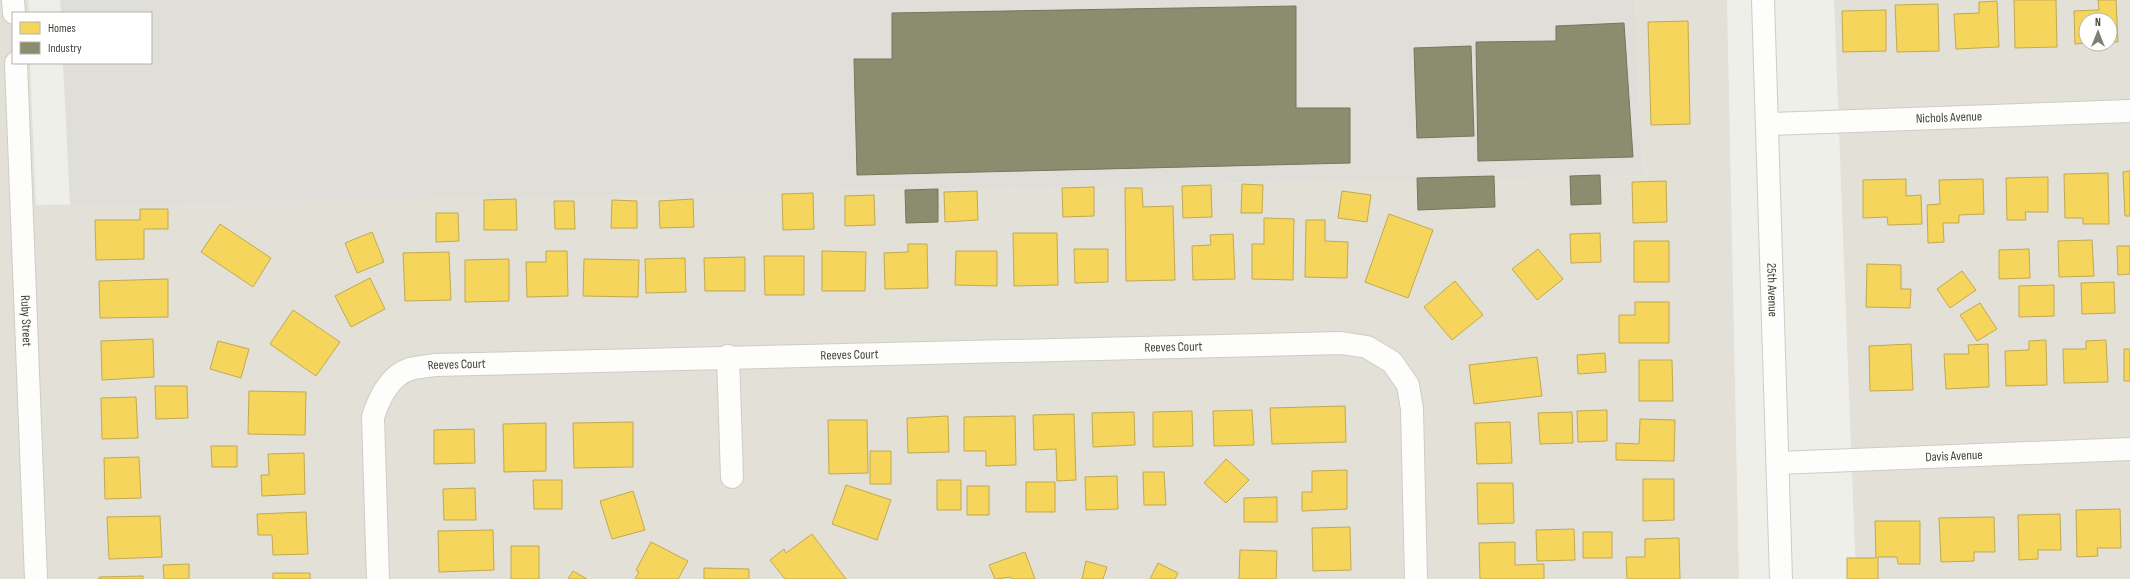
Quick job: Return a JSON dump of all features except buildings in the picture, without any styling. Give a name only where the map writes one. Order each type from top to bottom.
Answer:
[{"type":"street","points":[[14,0],[14,12]]},
{"type":"street","name":"25th Avenue","points":[[1763,0],[1781,579]]},
{"type":"street","name":"Ruby Street","points":[[16,64],[36,579]]},
{"type":"street","name":"Nichols Avenue","points":[[1768,124],[2130,111]]},
{"type":"street","name":"Reeves Court","points":[[378,579],[373,417],[379,397],[392,382],[409,369],[435,365],[728,356],[1332,343],[1367,347],[1392,362],[1408,385],[1412,409],[1416,579]]},
{"type":"street","points":[[728,356],[732,477]]},
{"type":"street","name":"Davis Avenue","points":[[1778,463],[2130,449]]},
{"type":"shaded area","points":[[0,0],[28,0],[29,12],[12,12],[12,64],[30,64],[36,205],[1643,176],[1635,0],[1727,0],[1739,579],[0,579]]},
{"type":"shaded area","points":[[60,0],[1635,0],[1643,176],[70,205],[63,64],[152,64],[152,12],[61,12]]},
{"type":"shaded area","points":[[1834,0],[2130,0],[2130,579],[1856,579]]}]
